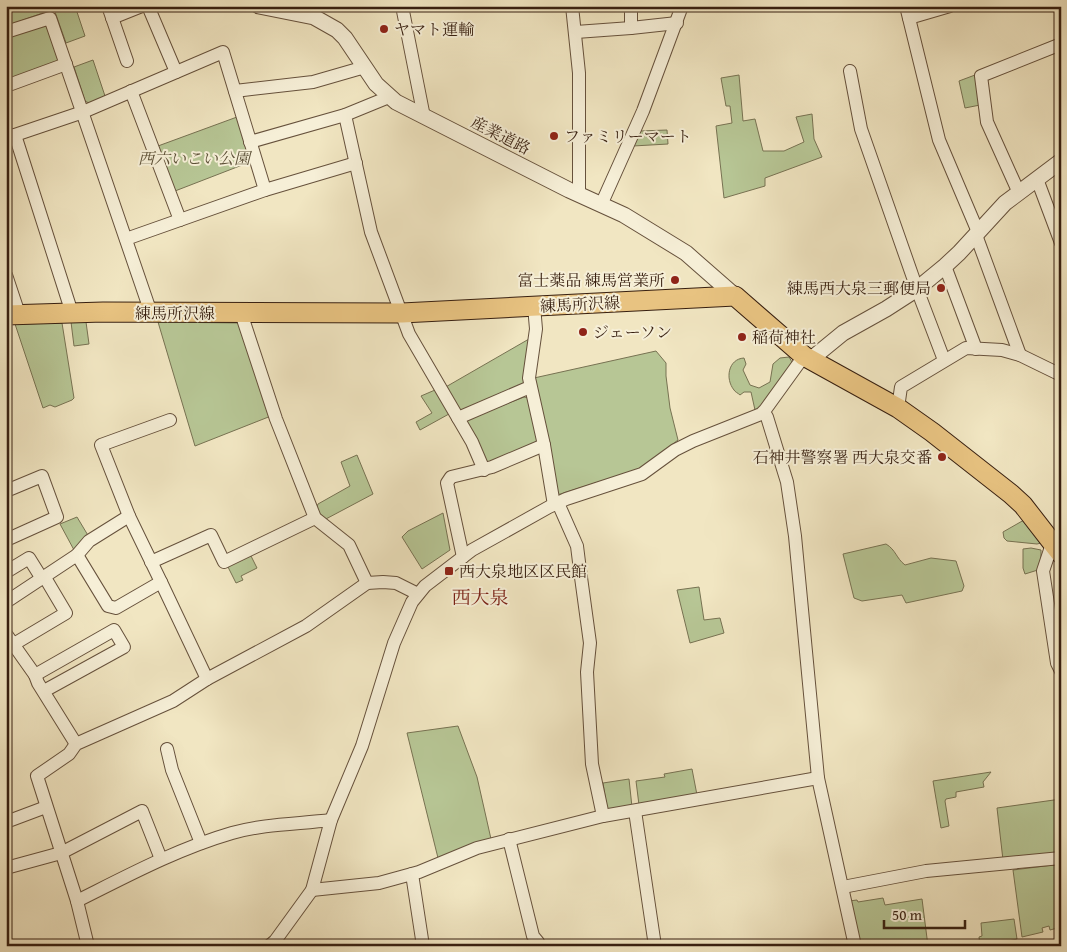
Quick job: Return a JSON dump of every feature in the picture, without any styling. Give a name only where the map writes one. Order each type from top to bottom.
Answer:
[{"type":"main road","name":"練馬所沢線","points":[[13,314],[402,313],[735,296]]},
{"type":"main road","points":[[735,296],[807,358],[898,408],[1011,494],[1023,505],[1056,549]]},
{"type":"street","points":[[127,61],[110,12],[142,6]]},
{"type":"street","points":[[148,6],[176,72]]},
{"type":"street","name":"産業道路","points":[[259,6],[314,17],[325,22],[345,38],[376,84],[389,97],[406,108],[624,215],[686,253],[735,296]]},
{"type":"street","points":[[402,6],[424,117]]},
{"type":"street","points":[[572,6],[579,73],[579,194]]},
{"type":"street","points":[[631,6],[631,28]]},
{"type":"street","points":[[601,204],[643,111],[682,6]]},
{"type":"street","points":[[950,6],[907,12],[939,140],[977,234],[1020,355]]},
{"type":"street","points":[[6,32],[50,18],[152,313]]},
{"type":"street","points":[[576,32],[677,23]]},
{"type":"street","points":[[1019,193],[987,122],[981,76],[1061,44]]},
{"type":"street","points":[[72,313],[11,136],[83,112],[223,52],[265,190]]},
{"type":"street","points":[[6,86],[66,64]]},
{"type":"street","points":[[235,91],[313,82],[365,68]]},
{"type":"street","points":[[850,71],[861,129],[944,360]]},
{"type":"street","points":[[131,91],[180,220]]},
{"type":"street","points":[[250,142],[345,116],[389,97]]},
{"type":"street","points":[[345,116],[373,238],[409,334],[472,442],[484,470]]},
{"type":"street","points":[[269,946],[312,890],[331,820],[362,746],[394,643],[406,613],[418,594],[432,580],[463,557],[556,504],[642,474],[674,450],[764,412],[807,358],[917,288],[945,266],[1005,203],[1061,162]]},
{"type":"street","points":[[126,239],[265,190],[356,163]]},
{"type":"street","points":[[1037,180],[1061,243]]},
{"type":"street","points":[[945,266],[976,349]]},
{"type":"street","points":[[6,275],[13,314]]},
{"type":"street","points":[[534,306],[536,329],[529,378],[530,387],[556,504],[577,546],[590,643],[588,672],[592,764],[603,816]]},
{"type":"street","points":[[242,313],[276,419],[315,518],[349,546],[368,583]]},
{"type":"street","points":[[898,408],[901,387],[966,348],[1002,350],[1020,355],[1061,375]]},
{"type":"street","points":[[458,418],[530,387]]},
{"type":"street","points":[[764,412],[787,482],[795,536],[818,778],[855,946]]},
{"type":"street","points":[[170,420],[101,445],[129,516],[207,679]]},
{"type":"street","points":[[463,557],[447,483],[451,478],[484,470],[544,445]]},
{"type":"street","points":[[6,491],[42,476],[57,517],[6,540]]},
{"type":"street","points":[[6,602],[77,555],[89,541],[129,516]]},
{"type":"street","points":[[151,562],[211,535],[224,562],[315,518]]},
{"type":"street","points":[[1056,549],[1043,571],[1057,663],[1061,671]]},
{"type":"street","points":[[77,555],[108,606],[116,608],[161,582]]},
{"type":"street","points":[[6,572],[28,558],[39,574],[44,577],[66,613],[10,639],[35,675],[76,744]]},
{"type":"street","points":[[88,946],[77,901],[37,776],[69,754],[76,744],[174,701],[207,679],[306,626],[368,583],[383,582],[396,584],[418,594]]},
{"type":"street","points":[[35,675],[114,630],[124,647],[44,691]]},
{"type":"street","points":[[167,749],[172,770],[201,843]]},
{"type":"street","points":[[312,890],[379,884],[412,874],[477,848],[603,816],[818,778]]},
{"type":"street","points":[[6,822],[46,807]]},
{"type":"street","points":[[6,868],[61,853],[142,811],[161,859]]},
{"type":"street","points":[[635,811],[655,946]]},
{"type":"street","points":[[77,901],[161,859],[201,843],[233,833],[270,826],[331,820]]},
{"type":"street","points":[[510,839],[533,936],[538,942],[538,946]]},
{"type":"street","points":[[843,887],[926,871],[1061,858]]},
{"type":"street","points":[[412,874],[423,946]]},
{"type":"green space","points":[[6,6],[75,6],[85,36],[66,43],[54,9],[6,26]]},
{"type":"green space","points":[[45,24],[60,57],[58,61],[6,80],[6,37]]},
{"type":"green space","points":[[93,60],[105,96],[89,103],[85,101],[74,67]]},
{"type":"green space","points":[[739,75],[743,121],[755,119],[763,151],[784,151],[804,142],[796,117],[812,114],[814,139],[822,157],[765,178],[765,186],[724,198],[716,126],[732,123],[730,106],[726,106],[721,78]]},
{"type":"green space","points":[[975,75],[980,105],[965,108],[959,81]]},
{"type":"green space","name":"西六いこい公園","points":[[237,117],[250,162],[175,191],[158,146]]},
{"type":"green space","points":[[667,130],[668,144],[633,146],[640,131]]},
{"type":"green space","points":[[71,322],[86,322],[89,344],[74,346]]},
{"type":"green space","points":[[158,322],[240,323],[271,416],[195,446]]},
{"type":"green space","points":[[62,323],[74,398],[55,407],[50,405],[43,408],[15,324]]},
{"type":"green space","points":[[529,339],[525,381],[522,385],[463,410],[458,409],[420,430],[416,422],[432,413],[421,396],[435,390],[437,392]]},
{"type":"green space","points":[[656,351],[666,363],[670,408],[678,440],[640,469],[557,495],[534,378]]},
{"type":"green space","points":[[789,357],[792,362],[790,366],[759,408],[755,410],[751,392],[744,392],[740,395],[731,386],[729,375],[731,366],[739,359],[744,358],[746,364],[743,370],[750,385],[759,388],[770,382],[773,364],[780,358]]},
{"type":"green space","points":[[524,397],[529,398],[539,438],[537,443],[490,463],[485,461],[467,424],[468,419]]},
{"type":"green space","points":[[357,455],[373,494],[324,520],[316,509],[318,504],[350,486],[341,462]]},
{"type":"green space","points":[[443,513],[450,550],[422,569],[402,537],[408,531]]},
{"type":"green space","points":[[77,517],[89,537],[74,550],[60,524]]},
{"type":"green space","points":[[1024,520],[1041,543],[1007,541],[1004,538],[1003,532]]},
{"type":"green space","points":[[886,544],[905,565],[931,558],[956,561],[964,586],[962,591],[906,603],[902,595],[862,601],[854,598],[843,554]]},
{"type":"green space","points":[[1023,549],[1041,550],[1041,569],[1025,574],[1023,568]]},
{"type":"green space","points":[[250,554],[257,568],[241,576],[243,580],[236,583],[227,565]]},
{"type":"green space","points":[[699,587],[704,620],[720,618],[724,633],[690,643],[677,590]]},
{"type":"green space","points":[[458,726],[477,777],[491,839],[438,858],[407,733]]},
{"type":"green space","points":[[692,769],[697,795],[639,805],[636,781],[665,777],[664,774]]},
{"type":"green space","points":[[991,772],[983,782],[984,787],[956,792],[956,797],[946,799],[949,826],[941,828],[933,781]]},
{"type":"green space","points":[[629,779],[632,807],[607,809],[603,783]]},
{"type":"green space","points":[[1061,799],[1061,854],[1003,860],[997,808]]},
{"type":"green space","points":[[1061,864],[1061,927],[1050,930],[1049,926],[1042,928],[1043,932],[1022,937],[1013,870]]},
{"type":"green space","points":[[883,898],[885,905],[922,899],[928,946],[858,946],[849,901],[857,900],[858,902]]},
{"type":"green space","points":[[1014,919],[1017,939],[980,946],[979,937],[982,936],[981,923]]},
{"type":"place","name":"ヤマト運輸","points":[[384,29]]},
{"type":"place","name":"ファミリーマート","points":[[554,136]]},
{"type":"place","name":"富士薬品 練馬営業所","points":[[675,280]]},
{"type":"place","name":"練馬西大泉三郵便局","points":[[941,288]]},
{"type":"place","name":"ジェーソン","points":[[583,332]]},
{"type":"place","name":"稲荷神社","points":[[742,337]]},
{"type":"place","name":"石神井警察署 西大泉交番","points":[[942,457]]},
{"type":"place","name":"西大泉地区区民館","points":[[449,571]]},
{"type":"district","name":"西大泉","points":[[480,597]]}]
